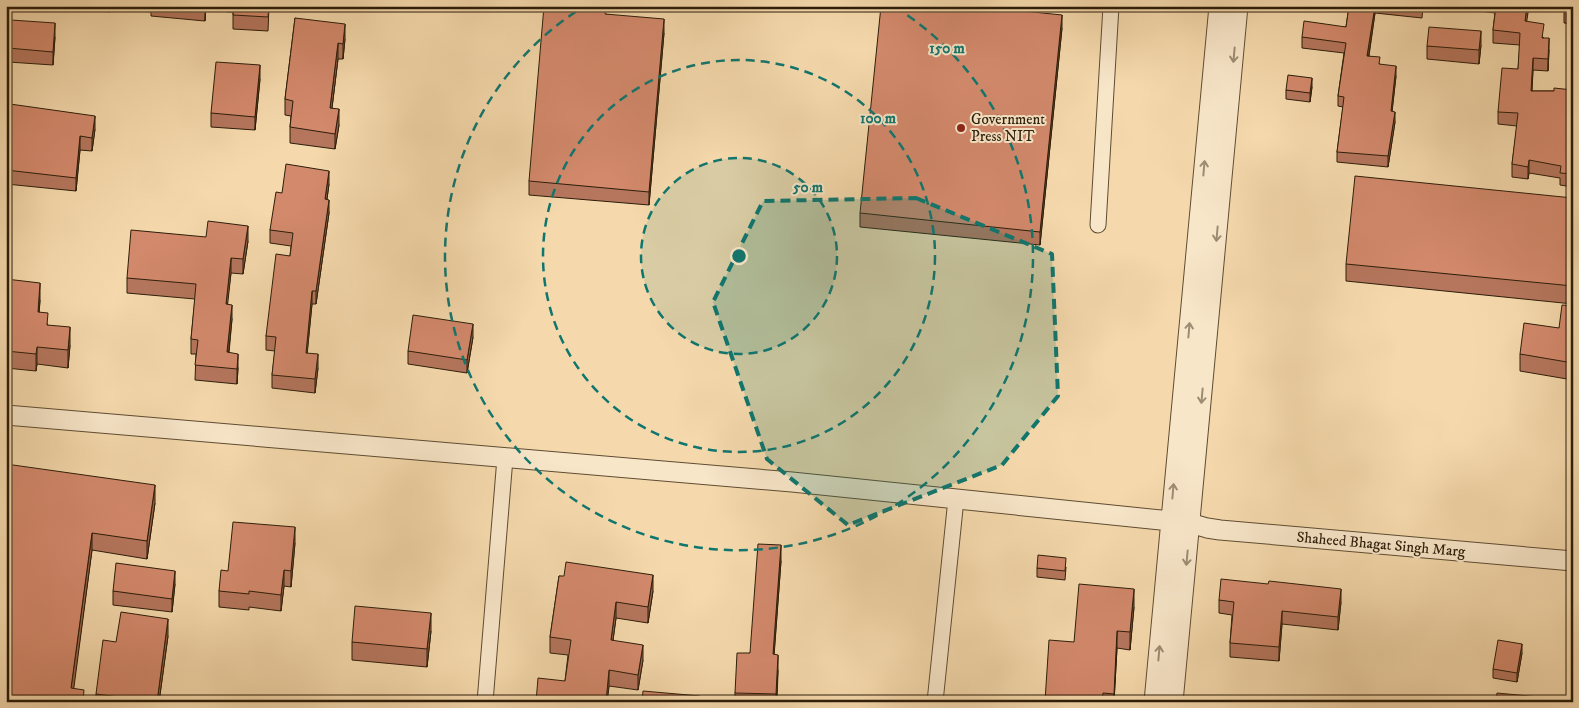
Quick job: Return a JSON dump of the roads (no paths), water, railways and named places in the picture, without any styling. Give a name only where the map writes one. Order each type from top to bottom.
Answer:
[{"type":"street","points":[[1098,225],[1111,6]]},
{"type":"street","points":[[1154,702],[1219,6]]},
{"type":"street","points":[[1173,702],[1238,6]]},
{"type":"street","name":"Shaheed Bhagat Singh Marg","points":[[6,415],[792,482],[1190,523],[1220,530],[1573,561]]},
{"type":"street","points":[[485,702],[505,458]]},
{"type":"street","points":[[936,702],[956,499]]},
{"type":"place","name":"Government Press NIT","points":[[961,128]]}]
